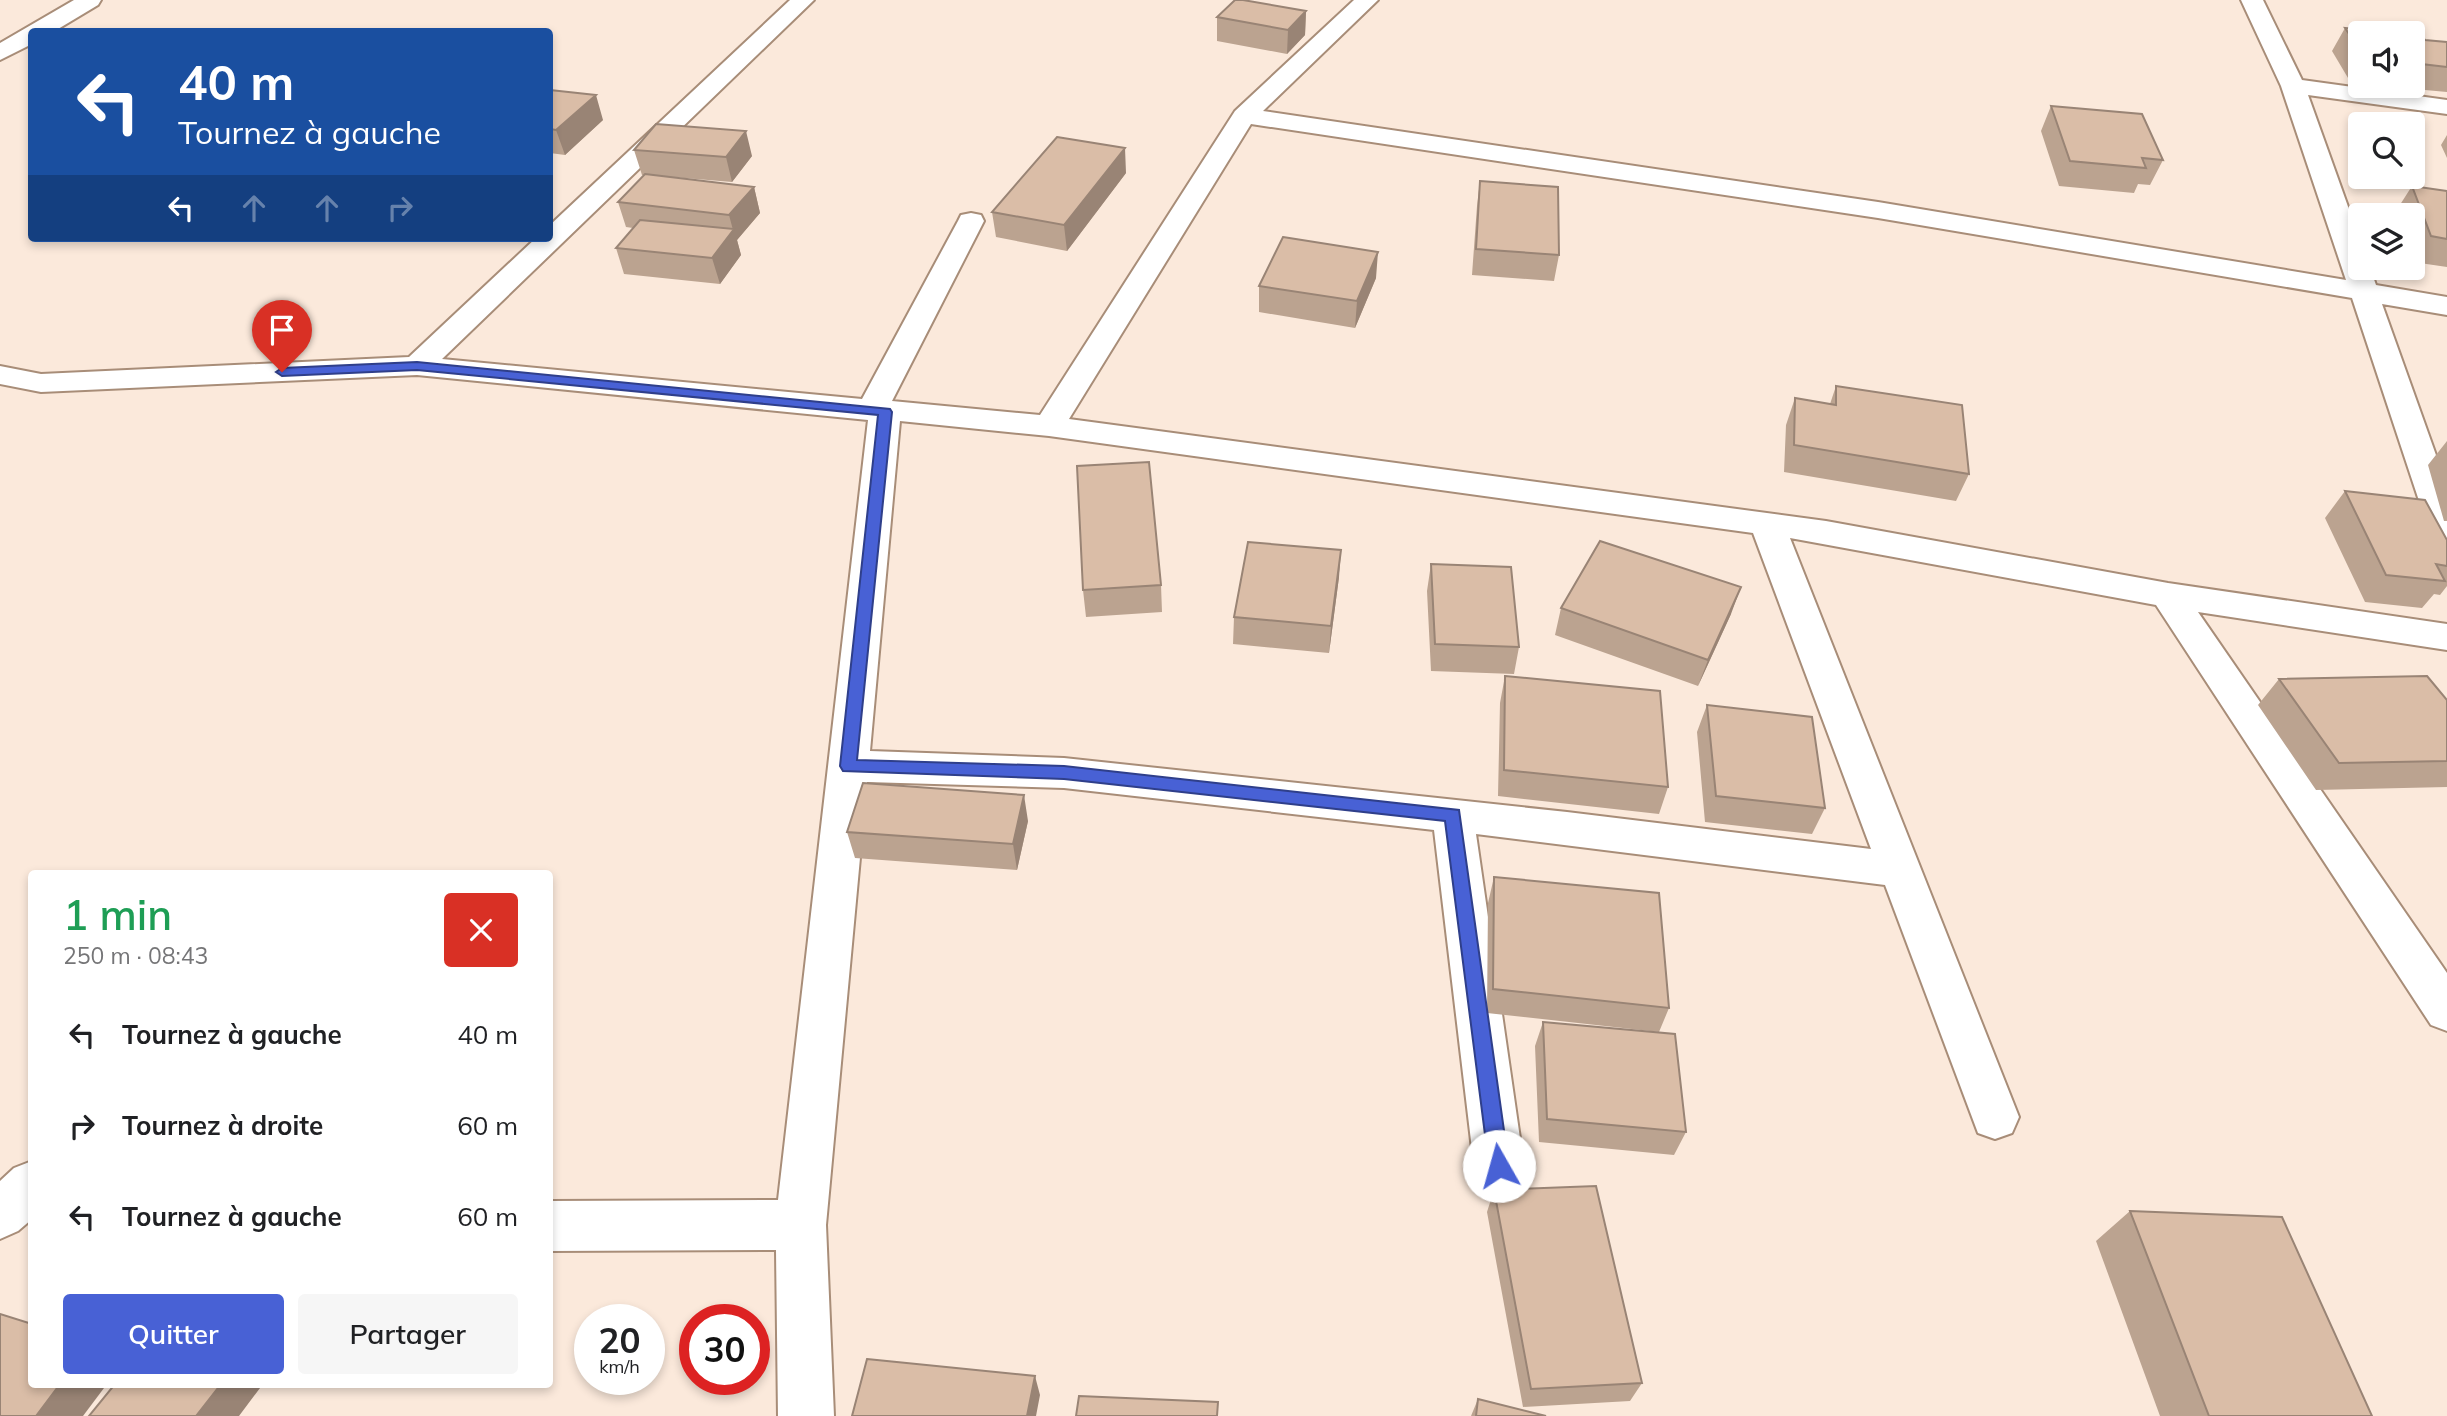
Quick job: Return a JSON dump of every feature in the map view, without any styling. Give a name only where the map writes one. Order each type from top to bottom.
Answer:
[{"type":"street","points":[[43,28],[90,0]]},
{"type":"street","points":[[553,237],[803,0]]},
{"type":"street","points":[[1049,426],[1244,116],[1367,0]]},
{"type":"street","points":[[2252,0],[2293,86],[2447,534]]},
{"type":"street","points":[[0,53],[28,36]]},
{"type":"street","points":[[2293,86],[2447,107]]},
{"type":"street","points":[[1244,116],[1878,211],[2447,306]]},
{"type":"street","points":[[806,1416],[801,1225],[849,766],[878,411],[971,221]]},
{"type":"street","points":[[417,366],[548,242]]},
{"type":"street","points":[[0,375],[41,383],[417,366],[1049,426],[1826,532],[2168,595],[2447,636]]},
{"type":"street","points":[[1768,524],[1995,1117]]},
{"type":"street","points":[[2168,595],[2447,1011]]},
{"type":"street","points":[[849,766],[1064,773],[1453,815],[1901,870]]},
{"type":"street","points":[[1453,815],[1499,1166]]},
{"type":"street","points":[[0,1214],[28,1189]]},
{"type":"street","points":[[553,1226],[801,1225]]},
{"type":"building","points":[[1235,0],[1306,11],[1288,30],[1217,17]]},
{"type":"building","points":[[2425,40],[2447,42],[2447,67],[2425,64]]},
{"type":"building","points":[[553,90],[596,95],[556,130],[553,130]]},
{"type":"building","points":[[2051,106],[2142,114],[2163,160],[2142,158],[2146,168],[2070,161]]},
{"type":"building","points":[[656,124],[746,131],[726,157],[634,150]]},
{"type":"building","points":[[1057,137],[1125,148],[1064,225],[992,212]]},
{"type":"building","points":[[645,174],[754,187],[729,215],[618,202]]},
{"type":"building","points":[[1480,181],[1558,187],[1559,255],[1476,249]]},
{"type":"building","points":[[2413,189],[2447,191],[2447,239],[2431,236],[2425,220],[2425,203],[2418,203]]},
{"type":"building","points":[[640,220],[734,229],[712,258],[616,248]]},
{"type":"building","points":[[1283,237],[1378,252],[1357,301],[1259,286]]},
{"type":"building","points":[[1836,386],[1962,405],[1969,474],[1794,445],[1795,398],[1836,405]]},
{"type":"building","points":[[1149,462],[1161,585],[1083,590],[1077,466]]},
{"type":"building","points":[[2345,491],[2425,500],[2447,540],[2447,566],[2436,564],[2445,581],[2386,575]]},
{"type":"building","points":[[1600,541],[1741,587],[1708,660],[1561,608]]},
{"type":"building","points":[[1248,542],[1341,550],[1331,626],[1234,617]]},
{"type":"building","points":[[1431,564],[1511,567],[1519,647],[1435,644]]},
{"type":"building","points":[[1505,676],[1660,691],[1668,787],[1504,770]]},
{"type":"building","points":[[2427,676],[2447,700],[2447,761],[2339,763],[2279,679]]},
{"type":"building","points":[[1707,705],[1812,717],[1825,808],[1716,796]]},
{"type":"building","points":[[863,783],[1024,795],[1013,844],[847,832]]},
{"type":"building","points":[[1494,877],[1659,893],[1669,1008],[1493,989]]},
{"type":"building","points":[[1543,1022],[1675,1034],[1686,1132],[1547,1119]]},
{"type":"building","points":[[1596,1186],[1642,1383],[1531,1389],[1494,1190]]},
{"type":"building","points":[[2130,1211],[2282,1217],[2372,1416],[2209,1416]]},
{"type":"building","points":[[0,1314],[28,1323],[28,1388],[57,1388],[36,1416],[0,1416]]},
{"type":"building","points":[[867,1359],[1035,1376],[1027,1416],[852,1416]]},
{"type":"building","points":[[112,1388],[218,1388],[196,1416],[89,1416]]},
{"type":"building","points":[[1079,1396],[1218,1402],[1217,1416],[1076,1416]]},
{"type":"building","points":[[1478,1399],[1546,1416],[1476,1416]]},
{"type":"route","points":[[282,372],[417,366],[885,412],[849,766],[1064,773],[1453,815],[1499,1166]]}]
